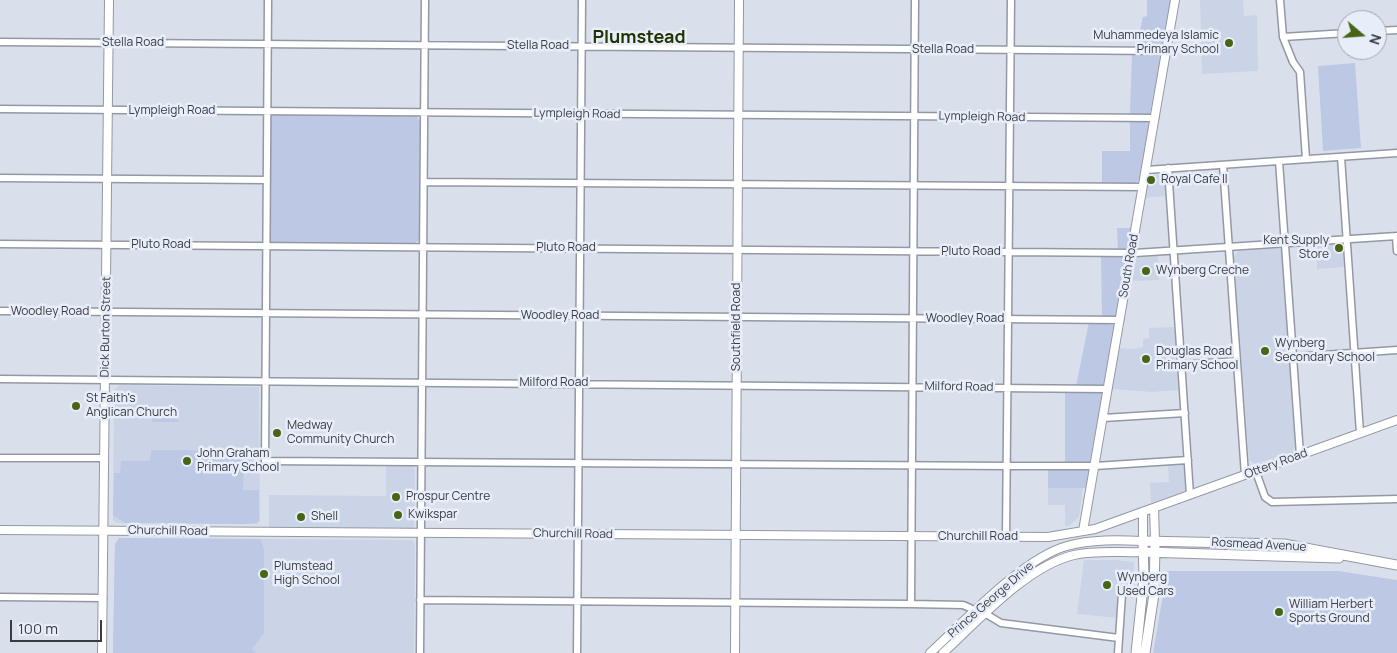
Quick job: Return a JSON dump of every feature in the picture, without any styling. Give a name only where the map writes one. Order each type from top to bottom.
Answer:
[{"type":"main road","name":"Rosmead Avenue","points":[[1143,541],[1284,544],[1397,565]]},
{"type":"main road","points":[[1136,653],[1144,577],[1143,541]]},
{"type":"main road","points":[[1145,653],[1154,594],[1155,541]]},
{"type":"main road","name":"Rosmead Avenue","points":[[1144,552],[1283,554],[1362,559]]},
{"type":"street","name":"Dick Burton Street","points":[[102,653],[109,0]]},
{"type":"street","points":[[268,0],[265,460],[912,466],[1095,466],[1188,460]]},
{"type":"street","points":[[420,653],[425,0]]},
{"type":"street","points":[[576,653],[582,0]]},
{"type":"street","name":"Southfield Road","points":[[735,653],[739,0]]},
{"type":"street","points":[[911,604],[915,0]]},
{"type":"street","points":[[1006,537],[1011,0]]},
{"type":"street","name":"South Road","points":[[1083,531],[1175,0]]},
{"type":"street","points":[[1280,0],[1283,37],[1293,62],[1300,72],[1306,159]]},
{"type":"street","points":[[1283,37],[1337,34]]},
{"type":"street","name":"Stella Road","points":[[0,42],[1166,51]]},
{"type":"street","name":"Lympleigh Road","points":[[0,109],[1155,118]]},
{"type":"street","points":[[1146,170],[1397,153]]},
{"type":"street","points":[[1341,157],[1360,433]]},
{"type":"street","points":[[1279,161],[1300,455]]},
{"type":"street","points":[[1223,164],[1245,475]]},
{"type":"street","points":[[1168,168],[1190,495]]},
{"type":"street","points":[[0,178],[267,180]]},
{"type":"street","points":[[424,182],[1143,187]]},
{"type":"street","points":[[1396,236],[1397,251]]},
{"type":"street","name":"Pluto Road","points":[[0,244],[1132,253],[1396,236]]},
{"type":"street","name":"Woodley Road","points":[[0,311],[1120,320]]},
{"type":"street","points":[[1293,357],[1397,350]]},
{"type":"street","points":[[1165,366],[1237,361]]},
{"type":"street","name":"Milford Road","points":[[0,379],[1108,389]]},
{"type":"street","points":[[1103,418],[1185,413]]},
{"type":"street","name":"Ottery Road","points":[[1143,512],[1397,420]]},
{"type":"street","points":[[0,458],[104,458]]},
{"type":"street","points":[[1256,472],[1265,497],[1272,502],[1397,499]]},
{"type":"street","points":[[1154,508],[1155,541]]},
{"type":"street","points":[[1143,512],[1143,541]]},
{"type":"street","name":"Churchill Road","points":[[0,530],[1048,537],[1083,531],[1143,512]]},
{"type":"street","name":"Prince George Drive","points":[[930,653],[1022,571],[1050,552],[1094,540],[1143,541]]},
{"type":"street","name":"Prince George Drive","points":[[942,653],[1026,578],[1056,561],[1089,553],[1144,552]]},
{"type":"street","points":[[1118,653],[1122,594]]},
{"type":"street","points":[[0,597],[103,598]]},
{"type":"street","points":[[420,600],[911,604],[963,605],[970,608]]},
{"type":"street","points":[[986,614],[994,621],[1001,623],[1119,638]]},
{"type":"shaded area","points":[[1147,0],[1171,0],[1163,47],[1161,48],[1136,48],[1143,17],[1147,16]]},
{"type":"shaded area","name":"Muhammedeya Islamic Primary School","points":[[1200,0],[1243,0],[1244,16],[1257,15],[1258,71],[1202,74]]},
{"type":"shaded area","points":[[1132,53],[1157,54],[1161,57],[1150,114],[1130,114]]},
{"type":"shaded area","points":[[1355,63],[1361,148],[1323,151],[1318,66]]},
{"type":"shaded area","points":[[269,114],[415,115],[421,121],[420,239],[413,245],[268,243]]},
{"type":"shaded area","points":[[1130,121],[1147,121],[1149,126],[1140,178],[1135,184],[1102,184],[1102,151],[1130,151]]},
{"type":"shaded area","points":[[1164,174],[1166,196],[1144,198],[1151,175]]},
{"type":"shaded area","points":[[1117,228],[1132,228],[1129,246],[1123,250],[1118,250]]},
{"type":"shaded area","points":[[1340,244],[1344,267],[1317,269],[1316,245]]},
{"type":"shaded area","name":"Wynberg Secondary School","points":[[1278,248],[1281,251],[1295,447],[1292,452],[1255,464],[1249,460],[1234,256],[1239,251]]},
{"type":"shaded area","points":[[1101,256],[1122,256],[1126,262],[1115,317],[1102,317]]},
{"type":"shaded area","name":"Wynberg Creche","points":[[1158,256],[1159,280],[1131,281],[1134,261],[1138,257]]},
{"type":"shaded area","points":[[1089,322],[1115,325],[1104,386],[1076,386]]},
{"type":"shaded area","name":"Douglas Road Primary School","points":[[1174,327],[1177,357],[1174,361],[1164,362],[1165,370],[1173,370],[1178,373],[1179,390],[1152,392],[1112,389],[1119,348],[1133,349],[1143,347],[1143,339],[1149,338],[1149,328]]},
{"type":"shaded area","name":"John Graham Primary School","points":[[120,385],[259,387],[260,521],[257,524],[117,523],[113,520],[114,390]]},
{"type":"shaded area","points":[[1065,391],[1103,392],[1091,464],[1065,463]]},
{"type":"shaded area","points":[[152,408],[178,408],[178,422],[152,422]]},
{"type":"shaded area","points":[[151,450],[241,451],[241,458],[244,458],[243,490],[259,490],[259,521],[243,524],[125,523],[113,515],[114,473],[120,473],[121,461],[150,461]]},
{"type":"shaded area","points":[[1183,463],[1185,491],[1151,503],[1150,483],[1169,482],[1168,464]]},
{"type":"shaded area","points":[[386,465],[410,465],[415,469],[414,528],[269,528],[269,495],[386,496]]},
{"type":"shaded area","points":[[1048,469],[1090,469],[1086,488],[1048,488]]},
{"type":"shaded area","points":[[1048,488],[1083,488],[1079,517],[1069,526],[1065,526],[1065,505],[1048,505]]},
{"type":"shaded area","name":"Plumstead High School","points":[[119,538],[412,540],[415,543],[414,653],[113,653],[115,544]]},
{"type":"shaded area","points":[[119,538],[261,539],[264,550],[264,633],[252,649],[256,653],[113,653],[115,544]]},
{"type":"shaded area","name":"Wynberg Used Cars","points":[[1084,560],[1134,562],[1132,598],[1119,597],[1118,618],[1077,614]]},
{"type":"shaded area","name":"William Herbert Sports Ground","points":[[1167,571],[1338,571],[1397,580],[1397,653],[1153,653]]},
{"type":"place","name":"Muhammedeya Islamic Primary School","points":[[1229,43]]},
{"type":"place","name":"Royal Cafe II","points":[[1151,180]]},
{"type":"place","name":"Kent Supply Store","points":[[1339,248]]},
{"type":"place","name":"Wynberg Creche","points":[[1146,271]]},
{"type":"place","name":"Wynberg Secondary School","points":[[1265,351]]},
{"type":"place","name":"Douglas Road Primary School","points":[[1146,359]]},
{"type":"place","name":"St Faith's Anglican Church","points":[[76,406]]},
{"type":"place","name":"Medway Community Church","points":[[277,433]]},
{"type":"place","name":"John Graham Primary School","points":[[187,461]]},
{"type":"place","name":"Prospur Centre","points":[[396,497]]},
{"type":"place","name":"Kwikspar","points":[[398,515]]},
{"type":"place","name":"Shell","points":[[301,517]]},
{"type":"place","name":"Plumstead High School","points":[[264,574]]},
{"type":"place","name":"Wynberg Used Cars","points":[[1107,585]]},
{"type":"place","name":"William Herbert Sports Ground","points":[[1279,612]]},
{"type":"district","name":"Plumstead","points":[[639,38]]}]
